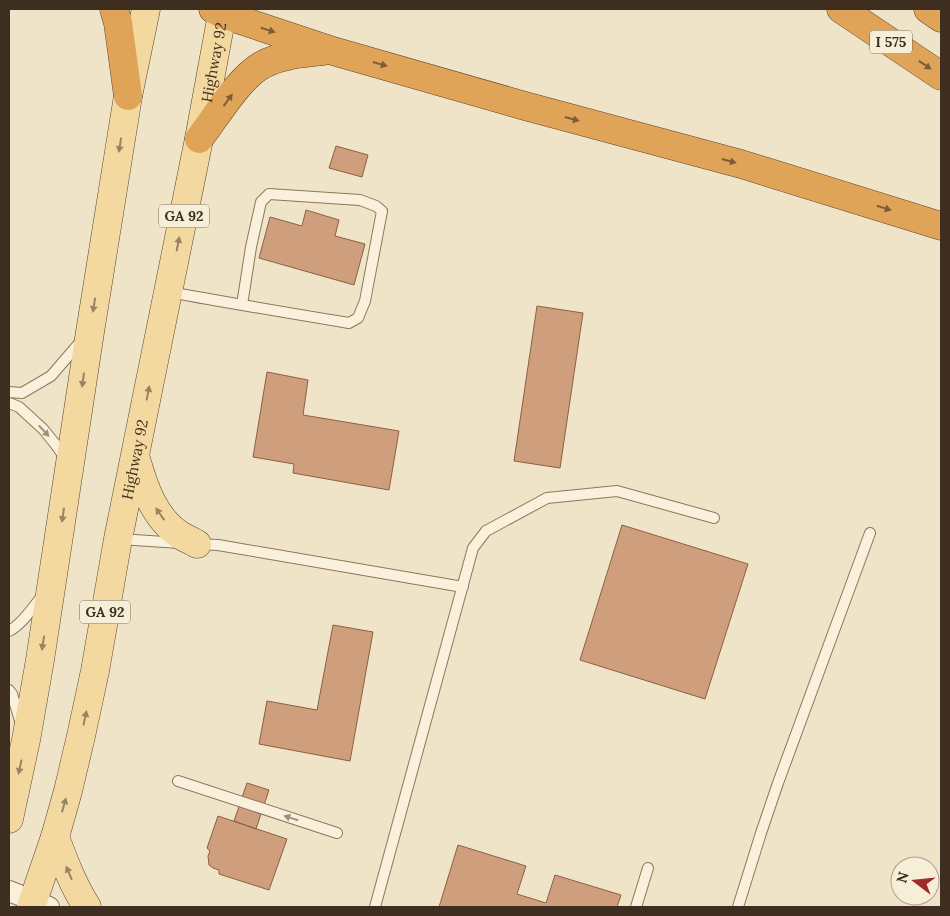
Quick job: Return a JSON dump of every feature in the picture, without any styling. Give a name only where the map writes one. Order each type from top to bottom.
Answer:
[{"type":"highway","points":[[114,9],[118,24],[128,96]]},
{"type":"highway","name":"I 575","points":[[841,9],[941,76]]},
{"type":"highway","points":[[928,9],[941,18]]},
{"type":"highway","points":[[219,11],[333,51],[525,106],[741,164],[941,226]]},
{"type":"highway","points":[[199,139],[233,93],[247,77],[262,65],[297,53],[333,51]]},
{"type":"main road","points":[[11,805],[26,740],[54,578],[90,332],[128,96],[146,9]]},
{"type":"main road","name":"Highway 92","points":[[38,905],[68,791],[95,671],[118,539],[199,139],[219,11]]},
{"type":"main road","points":[[135,458],[148,495],[167,524],[180,535],[198,544]]},
{"type":"main road","points":[[55,836],[79,896],[87,907]]},
{"type":"street","points":[[9,891],[38,905]]},
{"type":"lane","points":[[168,292],[242,305],[350,323],[358,318],[365,301],[382,211],[376,206],[360,200],[269,194],[261,202],[251,247],[242,305]]},
{"type":"lane","points":[[9,392],[22,393],[51,376],[90,332]]},
{"type":"lane","points":[[9,403],[19,407],[43,429],[70,467]]},
{"type":"lane","points":[[375,907],[474,548],[486,531],[547,498],[617,491],[714,518]]},
{"type":"lane","points":[[738,907],[778,783],[870,533]]},
{"type":"lane","points":[[118,539],[218,545],[463,587]]},
{"type":"lane","points":[[9,630],[13,629],[33,609],[54,578]]},
{"type":"lane","points":[[9,690],[12,694],[26,740]]},
{"type":"lane","points":[[178,781],[337,833]]},
{"type":"lane","points":[[636,907],[648,868]]},
{"type":"building","points":[[336,146],[368,155],[362,177],[329,168]]},
{"type":"building","points":[[306,210],[339,220],[335,236],[365,244],[354,285],[259,258],[270,217],[302,226]]},
{"type":"building","points":[[537,306],[583,313],[560,468],[514,461]]},
{"type":"building","points":[[267,372],[308,380],[303,415],[399,431],[389,490],[293,473],[294,464],[253,457]]},
{"type":"building","points":[[622,525],[748,564],[705,699],[580,660]]},
{"type":"building","points":[[333,625],[373,632],[350,761],[259,744],[267,701],[317,710]]},
{"type":"building","points":[[247,783],[269,790],[256,829],[234,821]]},
{"type":"building","points":[[218,816],[287,839],[269,890],[219,874],[219,870],[209,865],[208,856],[210,851],[207,848]]},
{"type":"building","points":[[458,845],[526,866],[517,894],[546,903],[555,875],[621,895],[617,907],[439,907]]}]
